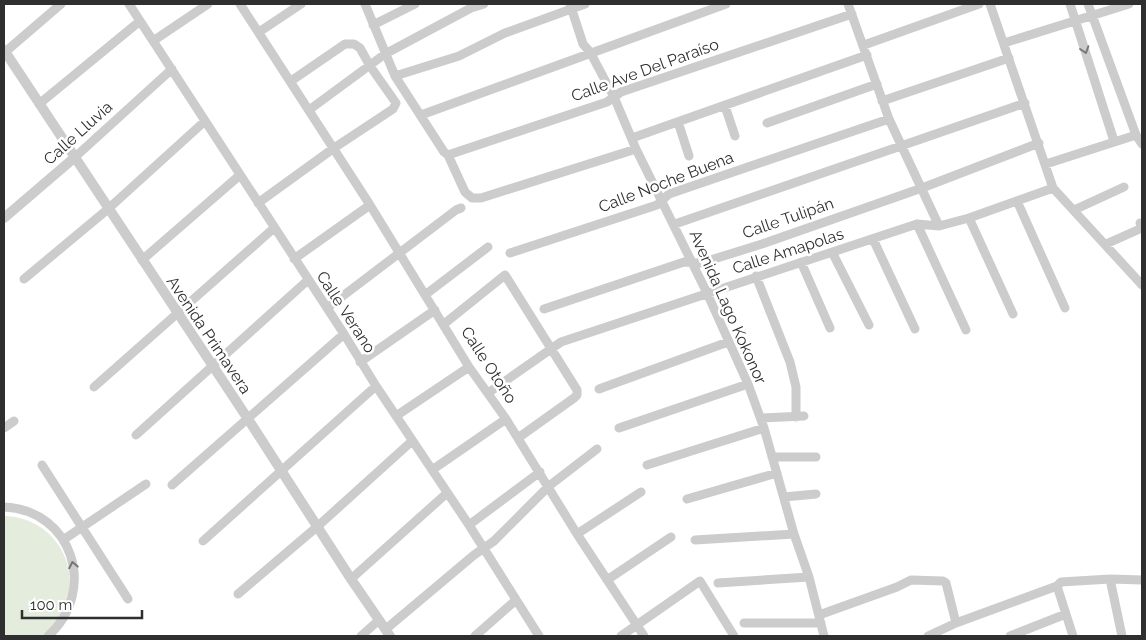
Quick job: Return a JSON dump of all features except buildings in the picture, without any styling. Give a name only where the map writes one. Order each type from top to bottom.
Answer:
[{"type":"street","points":[[4,51],[62,4]]},
{"type":"street","name":"Calle Verano","points":[[129,4],[344,334],[360,362],[469,525],[482,549],[540,636]]},
{"type":"street","points":[[153,41],[208,4]]},
{"type":"street","name":"Calle Otoño","points":[[240,4],[310,110],[469,366],[506,419],[577,534],[644,636]]},
{"type":"street","points":[[258,32],[301,4]]},
{"type":"street","points":[[258,203],[334,148],[393,109],[396,103],[377,61],[373,25],[364,4]]},
{"type":"street","points":[[373,25],[415,4]]},
{"type":"street","points":[[310,110],[377,61],[471,8],[484,4]]},
{"type":"street","points":[[395,76],[459,56],[505,33],[571,6],[584,4]]},
{"type":"street","points":[[421,115],[726,4]]},
{"type":"street","points":[[848,4],[889,119],[940,226],[969,218],[1053,188]]},
{"type":"street","points":[[864,45],[979,4]]},
{"type":"street","points":[[990,4],[1053,188],[1135,275],[1142,285]]},
{"type":"street","points":[[1070,4],[1114,141]]},
{"type":"street","points":[[1088,4],[1136,135],[1142,144]]},
{"type":"street","points":[[1004,42],[1129,4]]},
{"type":"street","name":"Avenida Lago Kokonor","points":[[571,6],[583,44],[590,52],[614,97],[636,149],[675,224],[748,384],[761,418],[794,534],[809,577],[824,636]]},
{"type":"street","name":"Calle Ave Del Paraíso","points":[[448,155],[607,102],[621,92],[852,14]]},
{"type":"street","points":[[39,104],[140,20]]},
{"type":"street","points":[[291,81],[345,44],[354,44],[395,76],[444,152],[448,155],[465,192],[472,198],[481,198],[636,149]]},
{"type":"street","name":"Avenida Primavera","points":[[4,51],[388,633]]},
{"type":"street","points":[[632,138],[867,56]]},
{"type":"street","points":[[882,101],[1009,58]]},
{"type":"street","name":"Calle Lluvia","points":[[4,218],[74,158],[172,69]]},
{"type":"street","points":[[767,123],[877,84]]},
{"type":"street","points":[[675,224],[1025,103]]},
{"type":"street","points":[[725,106],[735,136]]},
{"type":"street","name":"Calle Noche Buena","points":[[510,253],[657,205],[668,194],[889,119]]},
{"type":"street","points":[[24,279],[108,209],[205,122]]},
{"type":"street","points":[[678,122],[689,156]]},
{"type":"street","points":[[1046,164],[1136,135]]},
{"type":"street","name":"Calle Tulipán","points":[[544,309],[684,262],[701,263],[753,247],[922,188],[1039,143]]},
{"type":"street","points":[[142,260],[240,175]]},
{"type":"street","points":[[1074,210],[1124,187]]},
{"type":"street","points":[[1017,201],[1065,308]]},
{"type":"street","points":[[294,259],[370,205]]},
{"type":"street","points":[[327,308],[461,208]]},
{"type":"street","points":[[969,218],[1013,314]]},
{"type":"street","points":[[1106,244],[1142,228],[1140,223]]},
{"type":"street","points":[[917,224],[966,330]]},
{"type":"street","name":"Calle Amapolas","points":[[488,393],[555,345],[756,276],[917,224],[940,226]]},
{"type":"street","points":[[94,387],[274,228]]},
{"type":"street","points":[[873,239],[915,329]]},
{"type":"street","points":[[425,295],[488,247]]},
{"type":"street","points":[[832,252],[870,325]]},
{"type":"street","points":[[801,262],[830,328]]},
{"type":"street","points":[[1135,275],[1142,269]]},
{"type":"street","points":[[444,324],[505,275],[555,345],[577,390],[577,395],[518,438]]},
{"type":"street","points":[[756,276],[790,362],[800,416],[761,418]]},
{"type":"street","points":[[136,435],[308,280]]},
{"type":"street","points":[[360,362],[435,310]]},
{"type":"street","points":[[172,485],[344,334]]},
{"type":"street","points":[[599,389],[728,342]]},
{"type":"street","points":[[396,416],[469,366]]},
{"type":"street","points":[[619,428],[748,384]]},
{"type":"street","points":[[203,541],[376,386]]},
{"type":"street","points":[[432,470],[506,419]]},
{"type":"street","points":[[4,428],[14,421]]},
{"type":"street","points":[[647,465],[764,428]]},
{"type":"street","points":[[238,594],[318,526],[412,441]]},
{"type":"street","points":[[388,633],[482,549],[494,541],[549,486],[597,449]]},
{"type":"street","points":[[772,457],[816,456]]},
{"type":"street","points":[[42,466],[128,599]]},
{"type":"street","points":[[469,525],[540,472]]},
{"type":"street","points":[[687,499],[777,473]]},
{"type":"street","points":[[64,540],[146,484]]},
{"type":"street","points":[[577,534],[641,492]]},
{"type":"street","points":[[351,579],[447,493]]},
{"type":"street","points":[[784,497],[816,494]]},
{"type":"street","points":[[4,507],[28,511],[42,518],[64,540],[71,557],[75,576],[73,594],[67,612],[57,628],[48,636]]},
{"type":"street","points":[[695,540],[794,534]]},
{"type":"street","points":[[607,580],[671,537]]},
{"type":"street","points":[[718,583],[809,577]]},
{"type":"street","points":[[928,636],[956,623],[1057,586],[1061,582],[1110,579],[1142,580]]},
{"type":"street","points":[[1110,579],[1122,636]]},
{"type":"street","points":[[744,623],[820,619],[911,580],[946,583],[956,623]]},
{"type":"street","points":[[621,636],[700,581],[734,636]]},
{"type":"street","points":[[1057,586],[1073,636]]},
{"type":"street","points":[[475,636],[516,600]]},
{"type":"street","points":[[1010,636],[1066,614]]},
{"type":"street","points":[[361,636],[379,620]]},
{"type":"green space","points":[[4,516],[23,519],[39,526],[52,537],[62,551],[68,567],[70,584],[66,602],[58,619],[47,633],[42,636],[4,636]]}]
